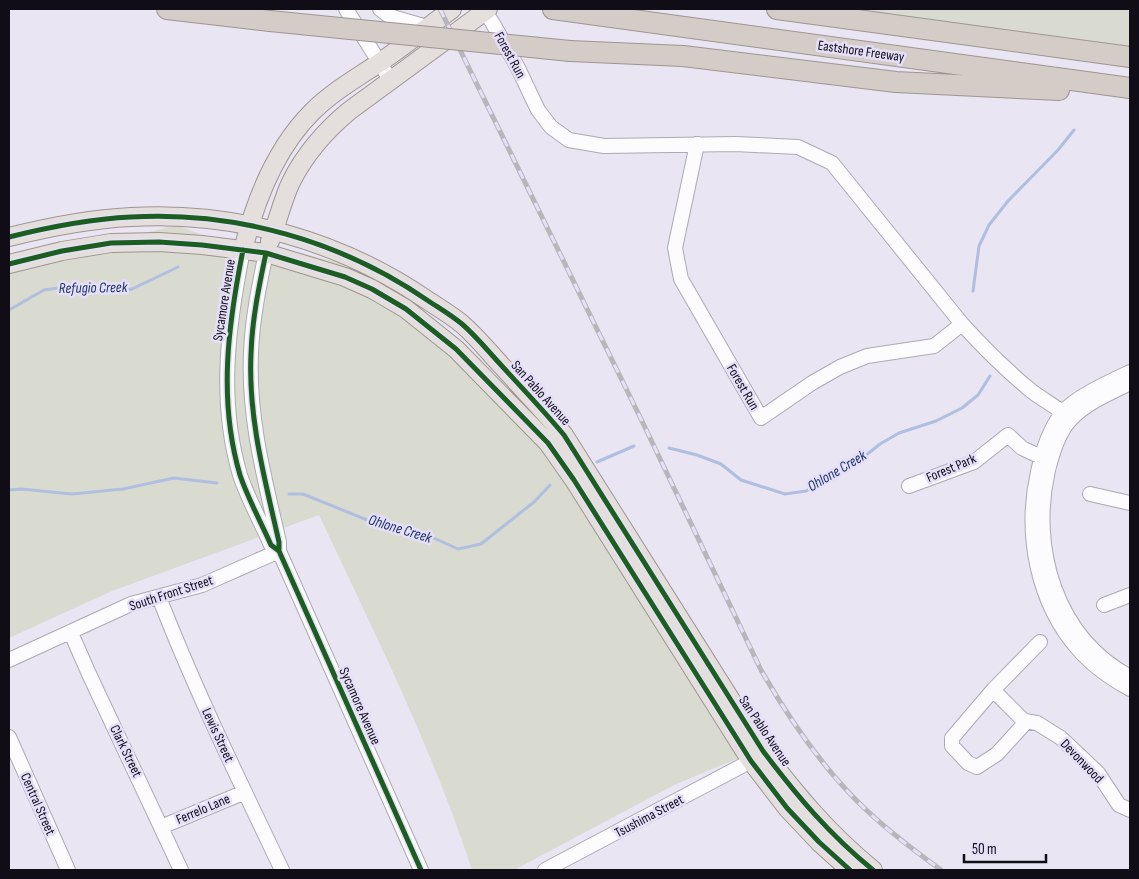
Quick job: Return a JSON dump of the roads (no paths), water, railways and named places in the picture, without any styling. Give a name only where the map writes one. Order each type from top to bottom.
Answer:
[{"type":"highway","points":[[167,9],[570,51],[683,56],[896,82],[1130,94]]},
{"type":"highway","name":"Eastshore Freeway","points":[[553,9],[1130,88]]},
{"type":"highway","points":[[777,9],[1130,57]]},
{"type":"main road","name":"Sycamore Avenue","points":[[243,250],[249,225],[262,190],[278,157],[311,113],[330,97],[452,9]]},
{"type":"main road","name":"Sycamore Avenue","points":[[266,253],[290,183],[302,162],[330,127],[485,10]]},
{"type":"main road","name":"San Pablo Avenue","points":[[9,236],[52,226],[132,216],[192,218],[249,225],[332,249],[380,271],[407,286],[452,317],[472,334],[542,408],[564,435],[769,759],[805,805],[848,849],[873,870]]},
{"type":"main road","name":"San Pablo Avenue","points":[[9,264],[62,251],[111,244],[159,242],[202,245],[266,253],[345,277],[372,289],[406,310],[456,349],[548,443],[574,480],[751,761],[787,808],[819,842],[850,870]]},
{"type":"street","points":[[346,9],[391,81]]},
{"type":"street","points":[[380,9],[389,16],[427,27]]},
{"type":"street","name":"Forest Run","points":[[485,10],[518,68],[538,110],[551,127],[569,140],[604,146],[697,144],[798,147],[832,163],[962,324],[993,357],[1031,391],[1067,415]]},
{"type":"street","name":"Forest Run","points":[[697,144],[675,248],[681,279],[761,418],[812,383],[840,367],[867,356],[934,346],[962,324]]},
{"type":"street","name":"Sycamore Avenue","points":[[243,250],[232,304],[229,334],[227,380],[230,415],[236,455],[246,492],[271,545],[279,551]]},
{"type":"street","name":"Sycamore Avenue","points":[[266,253],[253,318],[251,355],[253,415],[255,433],[279,542],[279,551],[421,870]]},
{"type":"street","points":[[1130,372],[1090,392],[1054,427],[1041,456],[1034,488],[1033,516],[1034,548],[1041,582],[1056,617],[1079,650],[1110,678],[1130,689]]},
{"type":"street","points":[[1130,383],[1067,415],[1063,432],[1051,460],[1044,489],[1044,547],[1050,579],[1065,612],[1087,644],[1116,670],[1130,677]]},
{"type":"street","points":[[230,415],[253,415]]},
{"type":"street","name":"Forest Park","points":[[909,486],[974,462],[1008,435],[1022,448],[1041,456]]},
{"type":"street","points":[[1090,494],[1130,503]]},
{"type":"street","name":"South Front Street","points":[[9,660],[131,604],[202,585],[279,551]]},
{"type":"street","points":[[1104,605],[1130,595]]},
{"type":"street","name":"Lewis Street","points":[[159,596],[174,636],[216,732],[282,870]]},
{"type":"street","name":"Clark Street","points":[[71,632],[181,870]]},
{"type":"street","points":[[1027,721],[997,754],[976,767],[968,763],[952,746],[952,738],[993,690],[1040,642]]},
{"type":"street","name":"Devonwood","points":[[993,690],[1024,721],[1037,723],[1061,738],[1098,773],[1118,805],[1130,810]]},
{"type":"street","name":"Central Street","points":[[9,737],[15,766],[68,870]]},
{"type":"street","name":"Tsushima Street","points":[[545,870],[751,761]]},
{"type":"street","name":"Ferrelo Lane","points":[[161,826],[245,792]]},
{"type":"waterway","name":"Ohlone Creek","points":[[973,291],[979,246],[989,225],[1008,201],[1058,150],[1074,130]]},
{"type":"waterway","name":"Refugio Creek","points":[[9,310],[44,290],[65,287],[119,291],[132,289],[178,267]]},
{"type":"waterway","name":"Ohlone Creek","points":[[669,448],[697,455],[721,464],[741,480],[785,494],[806,491],[860,460],[880,444],[899,433],[936,421],[962,408],[978,395],[990,376]]},
{"type":"waterway","name":"Ohlone Creek","points":[[597,462],[634,446]]},
{"type":"waterway","name":"Ohlone Creek","points":[[9,490],[21,489],[72,494],[123,489],[174,478],[217,483]]},
{"type":"waterway","name":"Ohlone Creek","points":[[289,494],[303,494],[382,526],[425,534],[458,549],[481,544],[534,502],[550,485]]},
{"type":"railway","points":[[440,9],[641,419],[761,670],[805,739],[844,787],[868,812],[941,870]]}]
